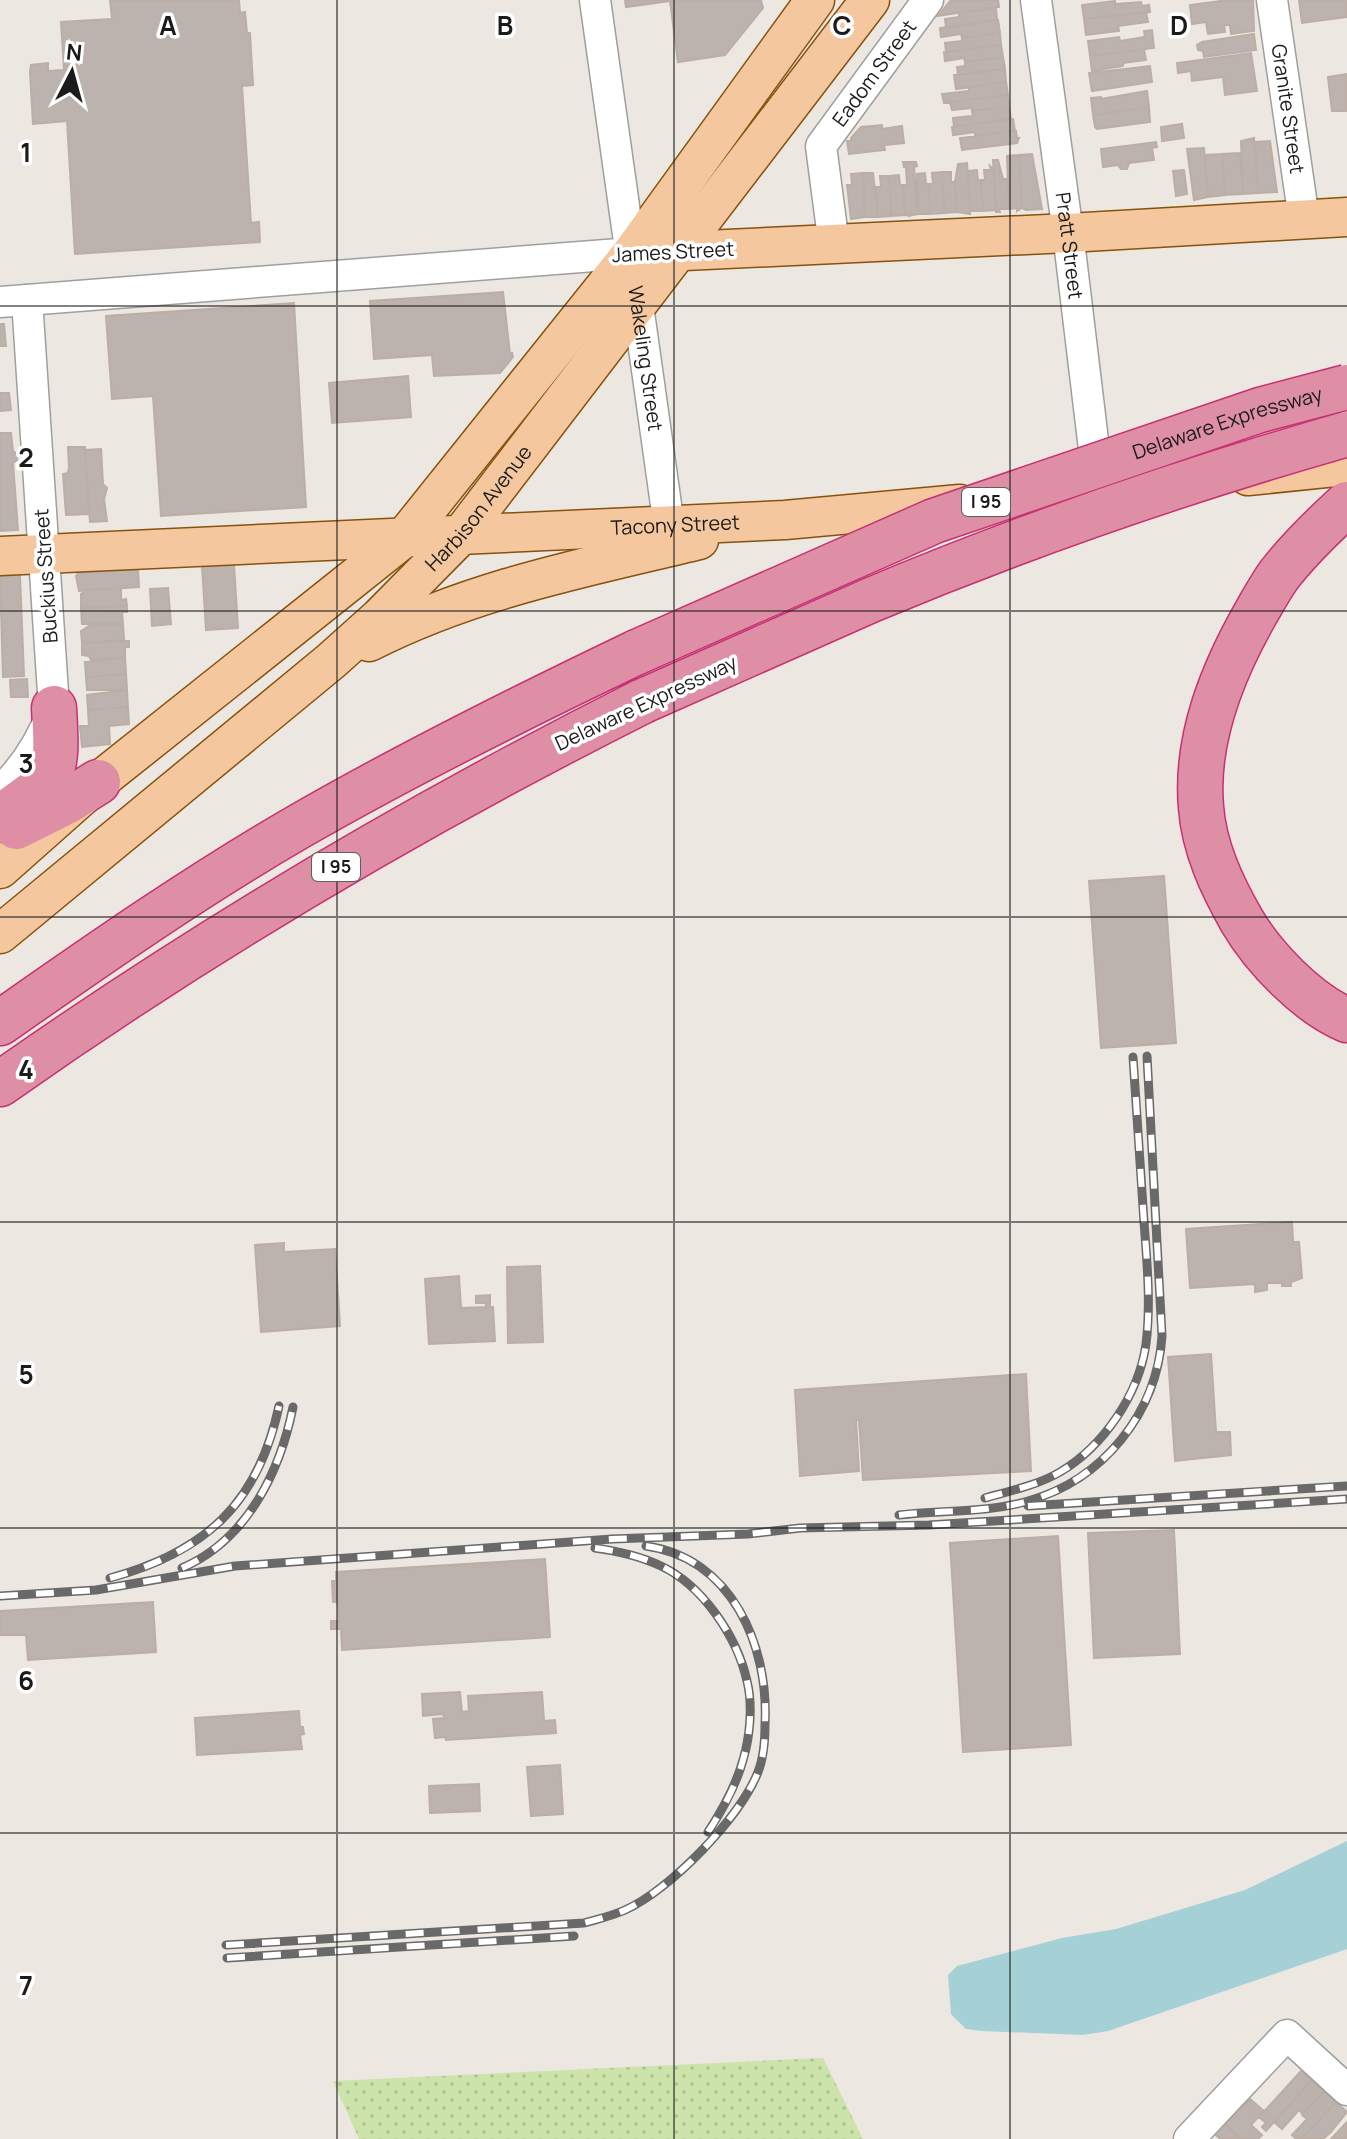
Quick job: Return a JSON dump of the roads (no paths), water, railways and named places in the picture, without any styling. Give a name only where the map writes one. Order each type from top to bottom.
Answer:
[{"type":"highway","name":"Delaware Expressway","points":[[4,1020],[88,960],[295,829],[405,767],[637,652],[934,521],[1260,410],[1347,387]]},
{"type":"highway","name":"Delaware Expressway","points":[[0,1084],[268,908],[546,750],[643,701],[873,600],[1066,525],[1243,464],[1347,434]]},
{"type":"highway","points":[[1347,504],[1278,577],[1239,642],[1212,709],[1200,766],[1201,810],[1211,856],[1230,899],[1252,937],[1284,976],[1336,1016],[1347,1020]]},
{"type":"highway","points":[[0,817],[40,789],[52,771],[57,757],[54,708]]},
{"type":"highway","points":[[0,835],[98,782]]},
{"type":"main road","name":"Harbison Avenue","points":[[0,869],[98,782],[403,539],[632,253],[815,0]]},
{"type":"main road","name":"Harbison Avenue","points":[[0,934],[331,661],[379,618],[460,536],[870,0]]},
{"type":"main road","name":"James Street","points":[[632,253],[1347,217]]},
{"type":"main road","name":"Tacony Street","points":[[0,556],[785,520],[1347,466]]},
{"type":"main road","points":[[331,661],[401,626],[455,604],[526,582],[785,520]]},
{"type":"street","name":"Wakeling Street","points":[[595,0],[669,526]]},
{"type":"street","name":"Eadom Street","points":[[834,245],[821,146],[928,0]]},
{"type":"street","name":"Pratt Street","points":[[1036,0],[1099,491]]},
{"type":"street","name":"Granite Street","points":[[1272,0],[1304,219]]},
{"type":"street","name":"James Street","points":[[14,301],[632,253]]},
{"type":"street","name":"Buckius Street","points":[[14,301],[44,554],[54,708]]},
{"type":"street","points":[[0,791],[43,738],[54,708]]},
{"type":"street","points":[[1189,2139],[1287,2035],[1347,2090]]},
{"type":"water","points":[[1347,1841],[1347,1949],[1108,2031],[1083,2035],[982,2031],[966,2029],[951,2014],[948,1975],[957,1966],[1062,1938],[1116,1929],[1245,1890]]},
{"type":"railway","points":[[899,1515],[997,1508],[1055,1491],[1102,1460],[1137,1417],[1150,1391],[1162,1336],[1147,1056]]},
{"type":"railway","points":[[985,1498],[1043,1481],[1076,1461],[1105,1433],[1136,1381],[1146,1344],[1148,1283],[1133,1057]]},
{"type":"railway","points":[[110,1578],[174,1554],[222,1519],[257,1471],[279,1406]]},
{"type":"railway","points":[[182,1568],[205,1556],[225,1540],[257,1501],[279,1456],[293,1407]]},
{"type":"railway","points":[[1028,1506],[1347,1486]]},
{"type":"railway","points":[[0,1596],[96,1590],[235,1566],[612,1539],[748,1534],[800,1528],[929,1525],[1347,1499]]},
{"type":"railway","points":[[226,1945],[584,1923],[625,1910],[682,1870],[720,1831],[758,1772],[764,1742],[765,1694],[752,1637],[739,1610],[722,1587],[701,1568],[676,1554],[646,1546]]},
{"type":"railway","points":[[595,1548],[653,1562],[690,1586],[716,1614],[742,1664],[750,1700],[747,1741],[733,1788],[708,1832]]},
{"type":"railway","points":[[227,1958],[574,1936]]}]
